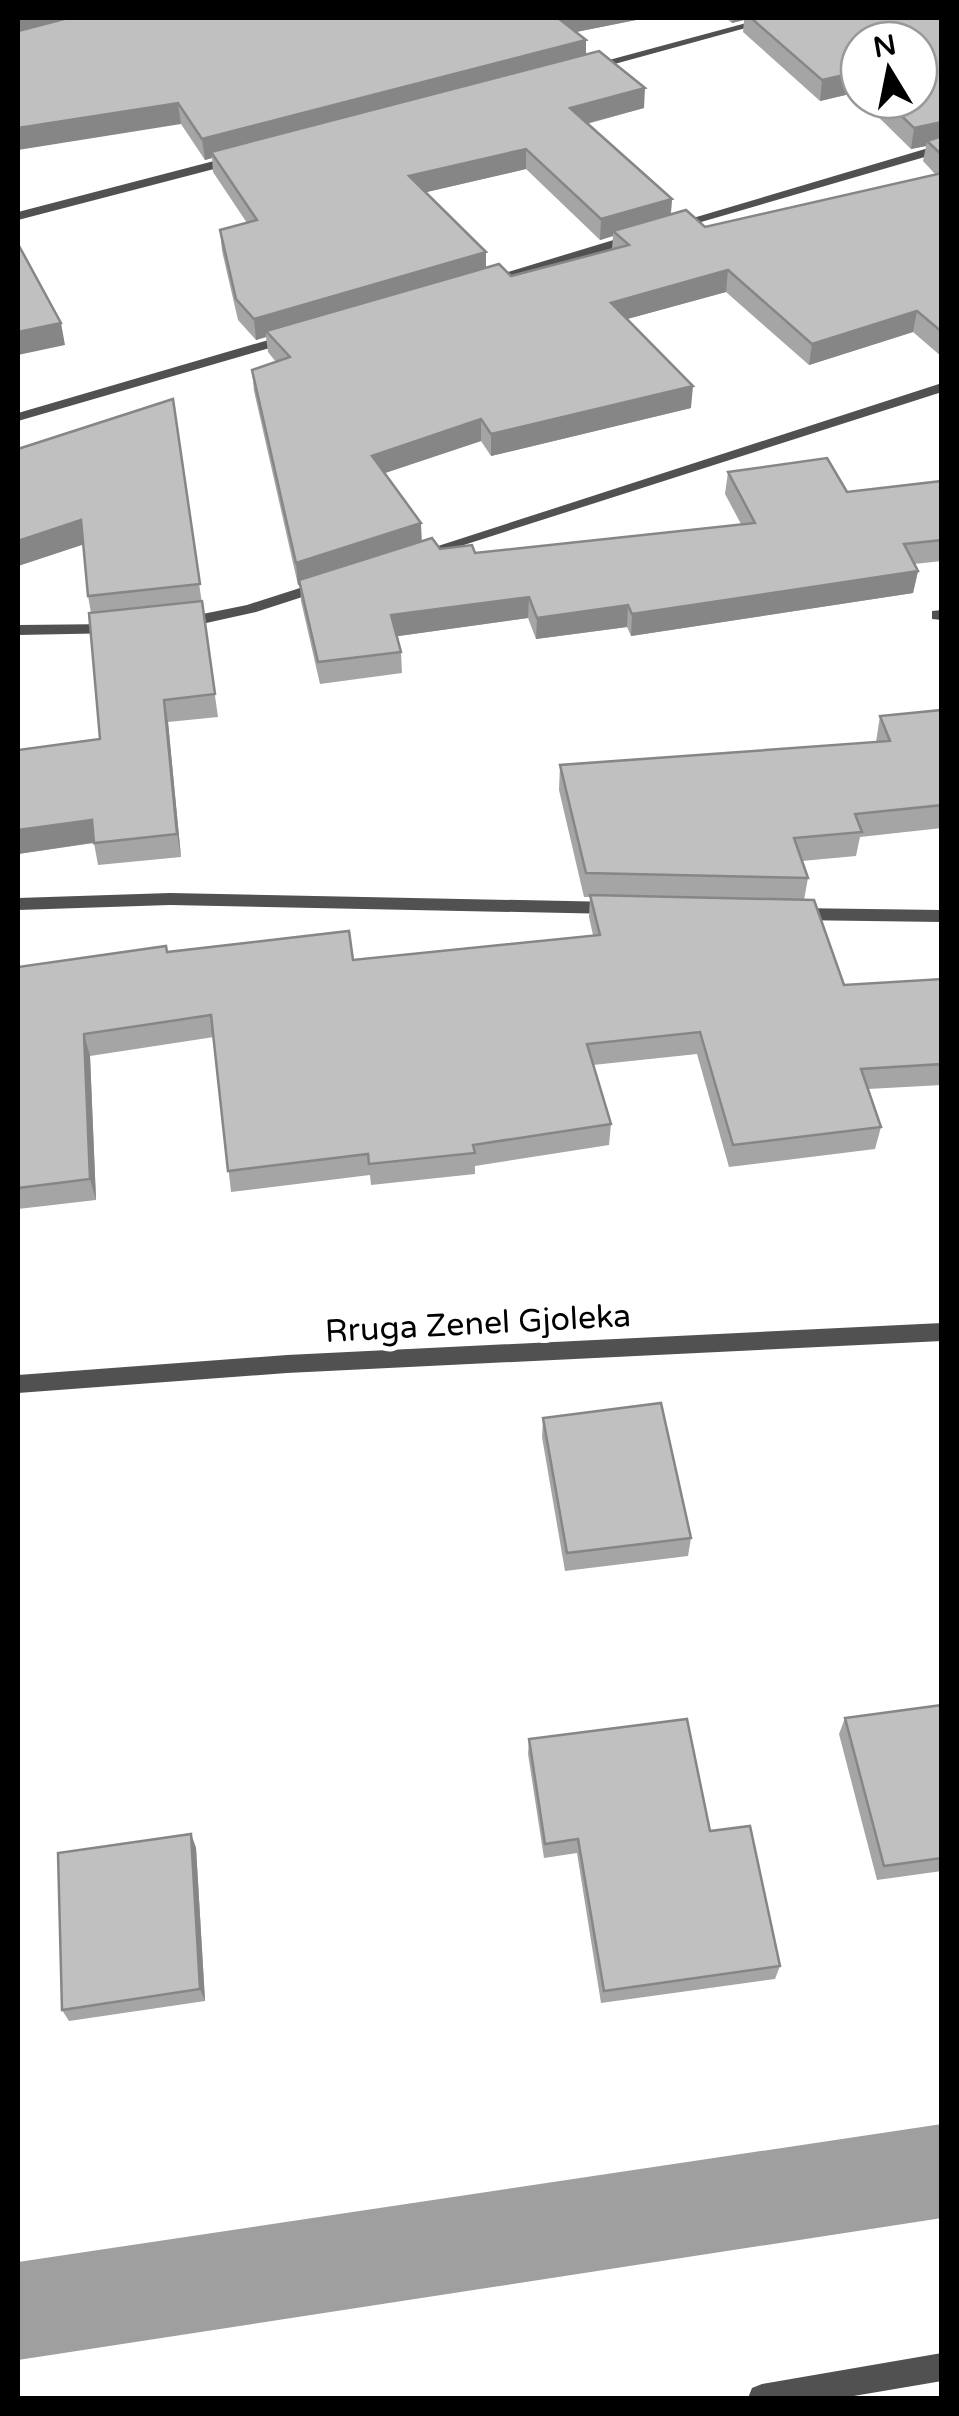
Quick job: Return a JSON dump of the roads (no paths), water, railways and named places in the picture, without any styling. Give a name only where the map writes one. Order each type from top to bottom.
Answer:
[{"type":"street","points":[[577,70],[776,18]]},
{"type":"street","points":[[478,283],[942,148]]},
{"type":"street","points":[[18,216],[248,156]]},
{"type":"street","points":[[18,417],[305,334]]},
{"type":"street","points":[[397,562],[942,387]]},
{"type":"street","points":[[162,625],[250,609],[342,580]]},
{"type":"street","points":[[18,630],[124,628]]},
{"type":"street","points":[[18,904],[170,899],[632,908]]},
{"type":"street","points":[[768,913],[942,916]]},
{"type":"street","name":"Rruga Zenel Gjoleka","points":[[18,1384],[287,1364],[942,1332]]},
{"type":"street","points":[[762,2398],[942,2367]]},
{"type":"waterway","points":[[18,2311],[942,2171]]}]
